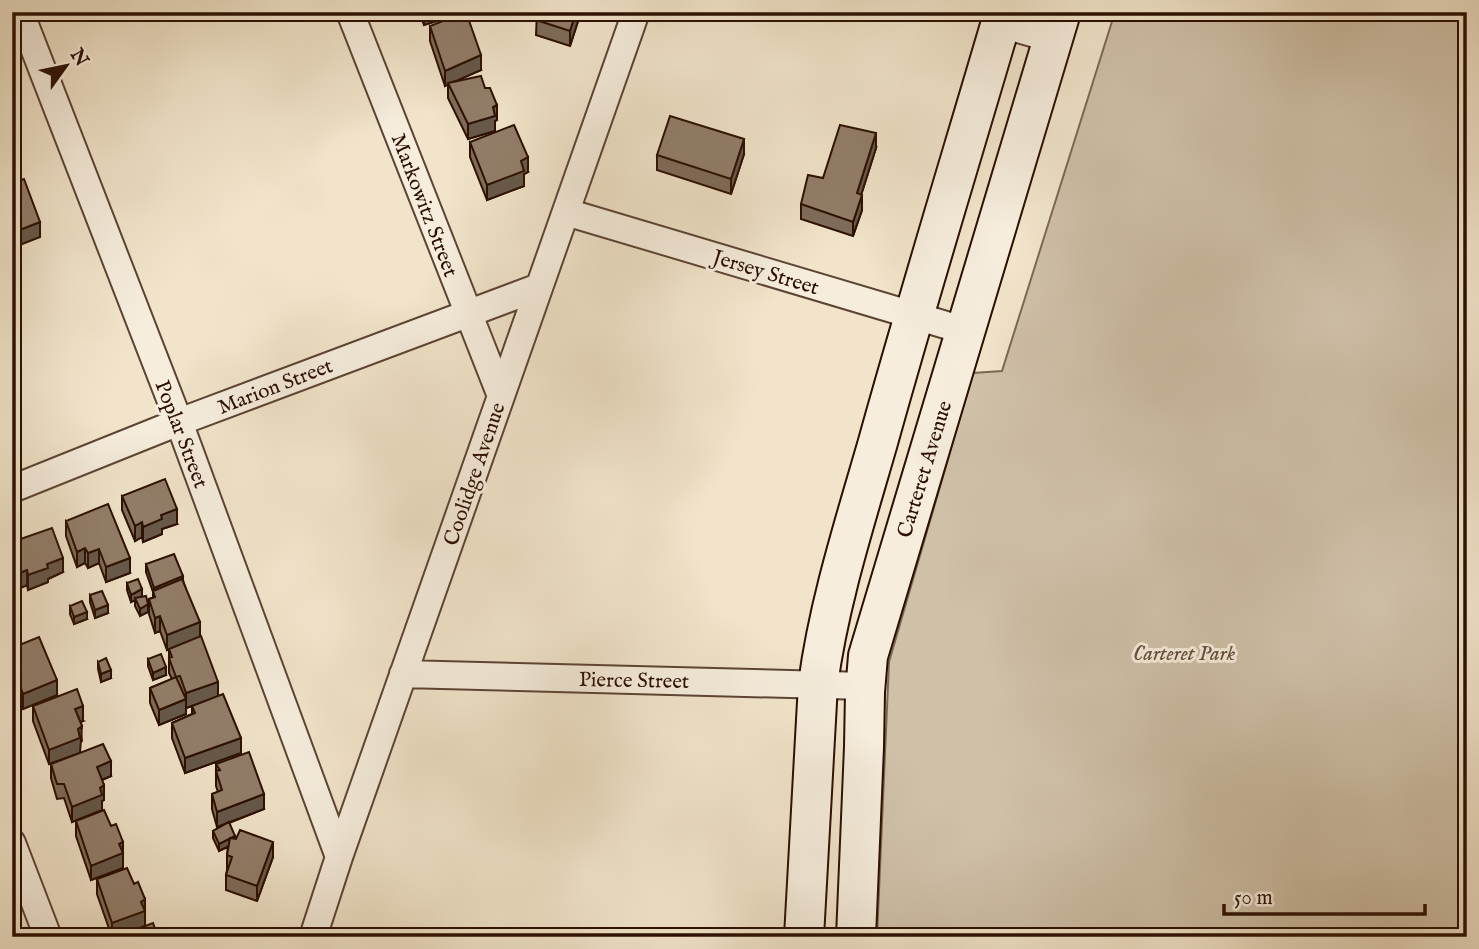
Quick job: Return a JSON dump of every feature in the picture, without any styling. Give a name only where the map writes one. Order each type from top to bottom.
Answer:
[{"type":"street","name":"Poplar Street","points":[[20,12],[179,422],[339,857]]},
{"type":"street","name":"Markowitz Street","points":[[350,12],[501,396]]},
{"type":"street","name":"Coolidge Avenue","points":[[313,937],[636,12]]},
{"type":"street","points":[[804,937],[818,684],[823,646],[841,574],[913,316],[1002,18],[1057,25]]},
{"type":"street","name":"Carteret Avenue","points":[[856,937],[868,656],[1057,25]]},
{"type":"street","name":"Jersey Street","points":[[566,212],[966,331]]},
{"type":"street","name":"Marion Street","points":[[12,489],[179,422],[539,287]]},
{"type":"street","name":"Pierce Street","points":[[403,674],[865,686]]},
{"type":"street","points":[[12,843],[48,937]]},
{"type":"green space","name":"Carteret Park","points":[[1115,12],[1467,12],[1467,937],[877,937],[889,662],[973,373],[1002,371]]},
{"type":"building","points":[[466,12],[481,55],[445,71],[430,26]]},
{"type":"building","points":[[537,12],[576,12],[570,31],[536,20]]},
{"type":"building","points":[[481,76],[485,88],[490,88],[497,105],[493,107],[495,116],[468,124],[448,83]]},
{"type":"building","points":[[670,116],[744,139],[731,179],[657,155]]},
{"type":"building","points":[[514,125],[528,157],[521,161],[524,171],[487,185],[470,142]]},
{"type":"building","points":[[840,125],[876,133],[857,193],[862,195],[853,222],[801,204],[808,175],[823,178]]},
{"type":"building","points":[[12,150],[18,165],[12,168]]},
{"type":"building","points":[[24,179],[40,222],[12,233],[12,183]]},
{"type":"building","points":[[165,479],[177,509],[161,515],[162,519],[143,527],[142,522],[135,526],[122,496]]},
{"type":"building","points":[[108,504],[130,558],[106,567],[99,549],[88,553],[85,548],[77,552],[66,521]]},
{"type":"building","points":[[52,528],[63,558],[47,564],[48,568],[28,575],[27,570],[18,574],[12,560],[12,542]]},
{"type":"building","points":[[174,554],[183,576],[154,588],[146,564]]},
{"type":"building","points":[[138,579],[142,589],[131,595],[127,583]]},
{"type":"building","points":[[182,579],[200,622],[167,635],[160,616],[155,618],[149,599],[155,597],[153,591]]},
{"type":"building","points":[[102,591],[108,605],[95,610],[90,595]]},
{"type":"building","points":[[146,596],[148,604],[140,609],[135,598]]},
{"type":"building","points":[[82,601],[87,612],[74,617],[70,606]]},
{"type":"building","points":[[201,636],[218,682],[186,693],[180,676],[176,677],[169,658],[172,657],[169,649]]},
{"type":"building","points":[[39,637],[57,680],[23,694],[14,668],[12,669],[12,648]]},
{"type":"building","points":[[161,654],[166,667],[153,673],[148,659]]},
{"type":"building","points":[[106,658],[111,670],[101,674],[98,662]]},
{"type":"building","points":[[176,677],[186,699],[159,710],[150,688]]},
{"type":"building","points":[[77,689],[83,706],[75,709],[82,726],[78,729],[80,738],[49,750],[33,706]]},
{"type":"building","points":[[223,694],[241,738],[185,758],[172,723],[195,713],[192,706]]},
{"type":"building","points":[[103,744],[111,761],[97,767],[104,785],[100,788],[102,795],[72,807],[64,784],[57,784],[51,764]]},
{"type":"building","points":[[249,752],[264,794],[217,812],[212,794],[222,790],[216,771],[220,770],[216,764]]},
{"type":"building","points":[[104,810],[111,826],[116,824],[123,842],[119,844],[123,853],[91,866],[76,821]]},
{"type":"building","points":[[229,822],[235,836],[219,844],[213,831]]},
{"type":"building","points":[[240,830],[273,842],[257,886],[226,875],[232,857],[227,855],[230,838],[236,839]]},
{"type":"building","points":[[127,868],[134,884],[138,882],[145,899],[141,902],[145,911],[112,923],[97,879]]},
{"type":"building","points":[[153,923],[158,937],[121,935]]}]
